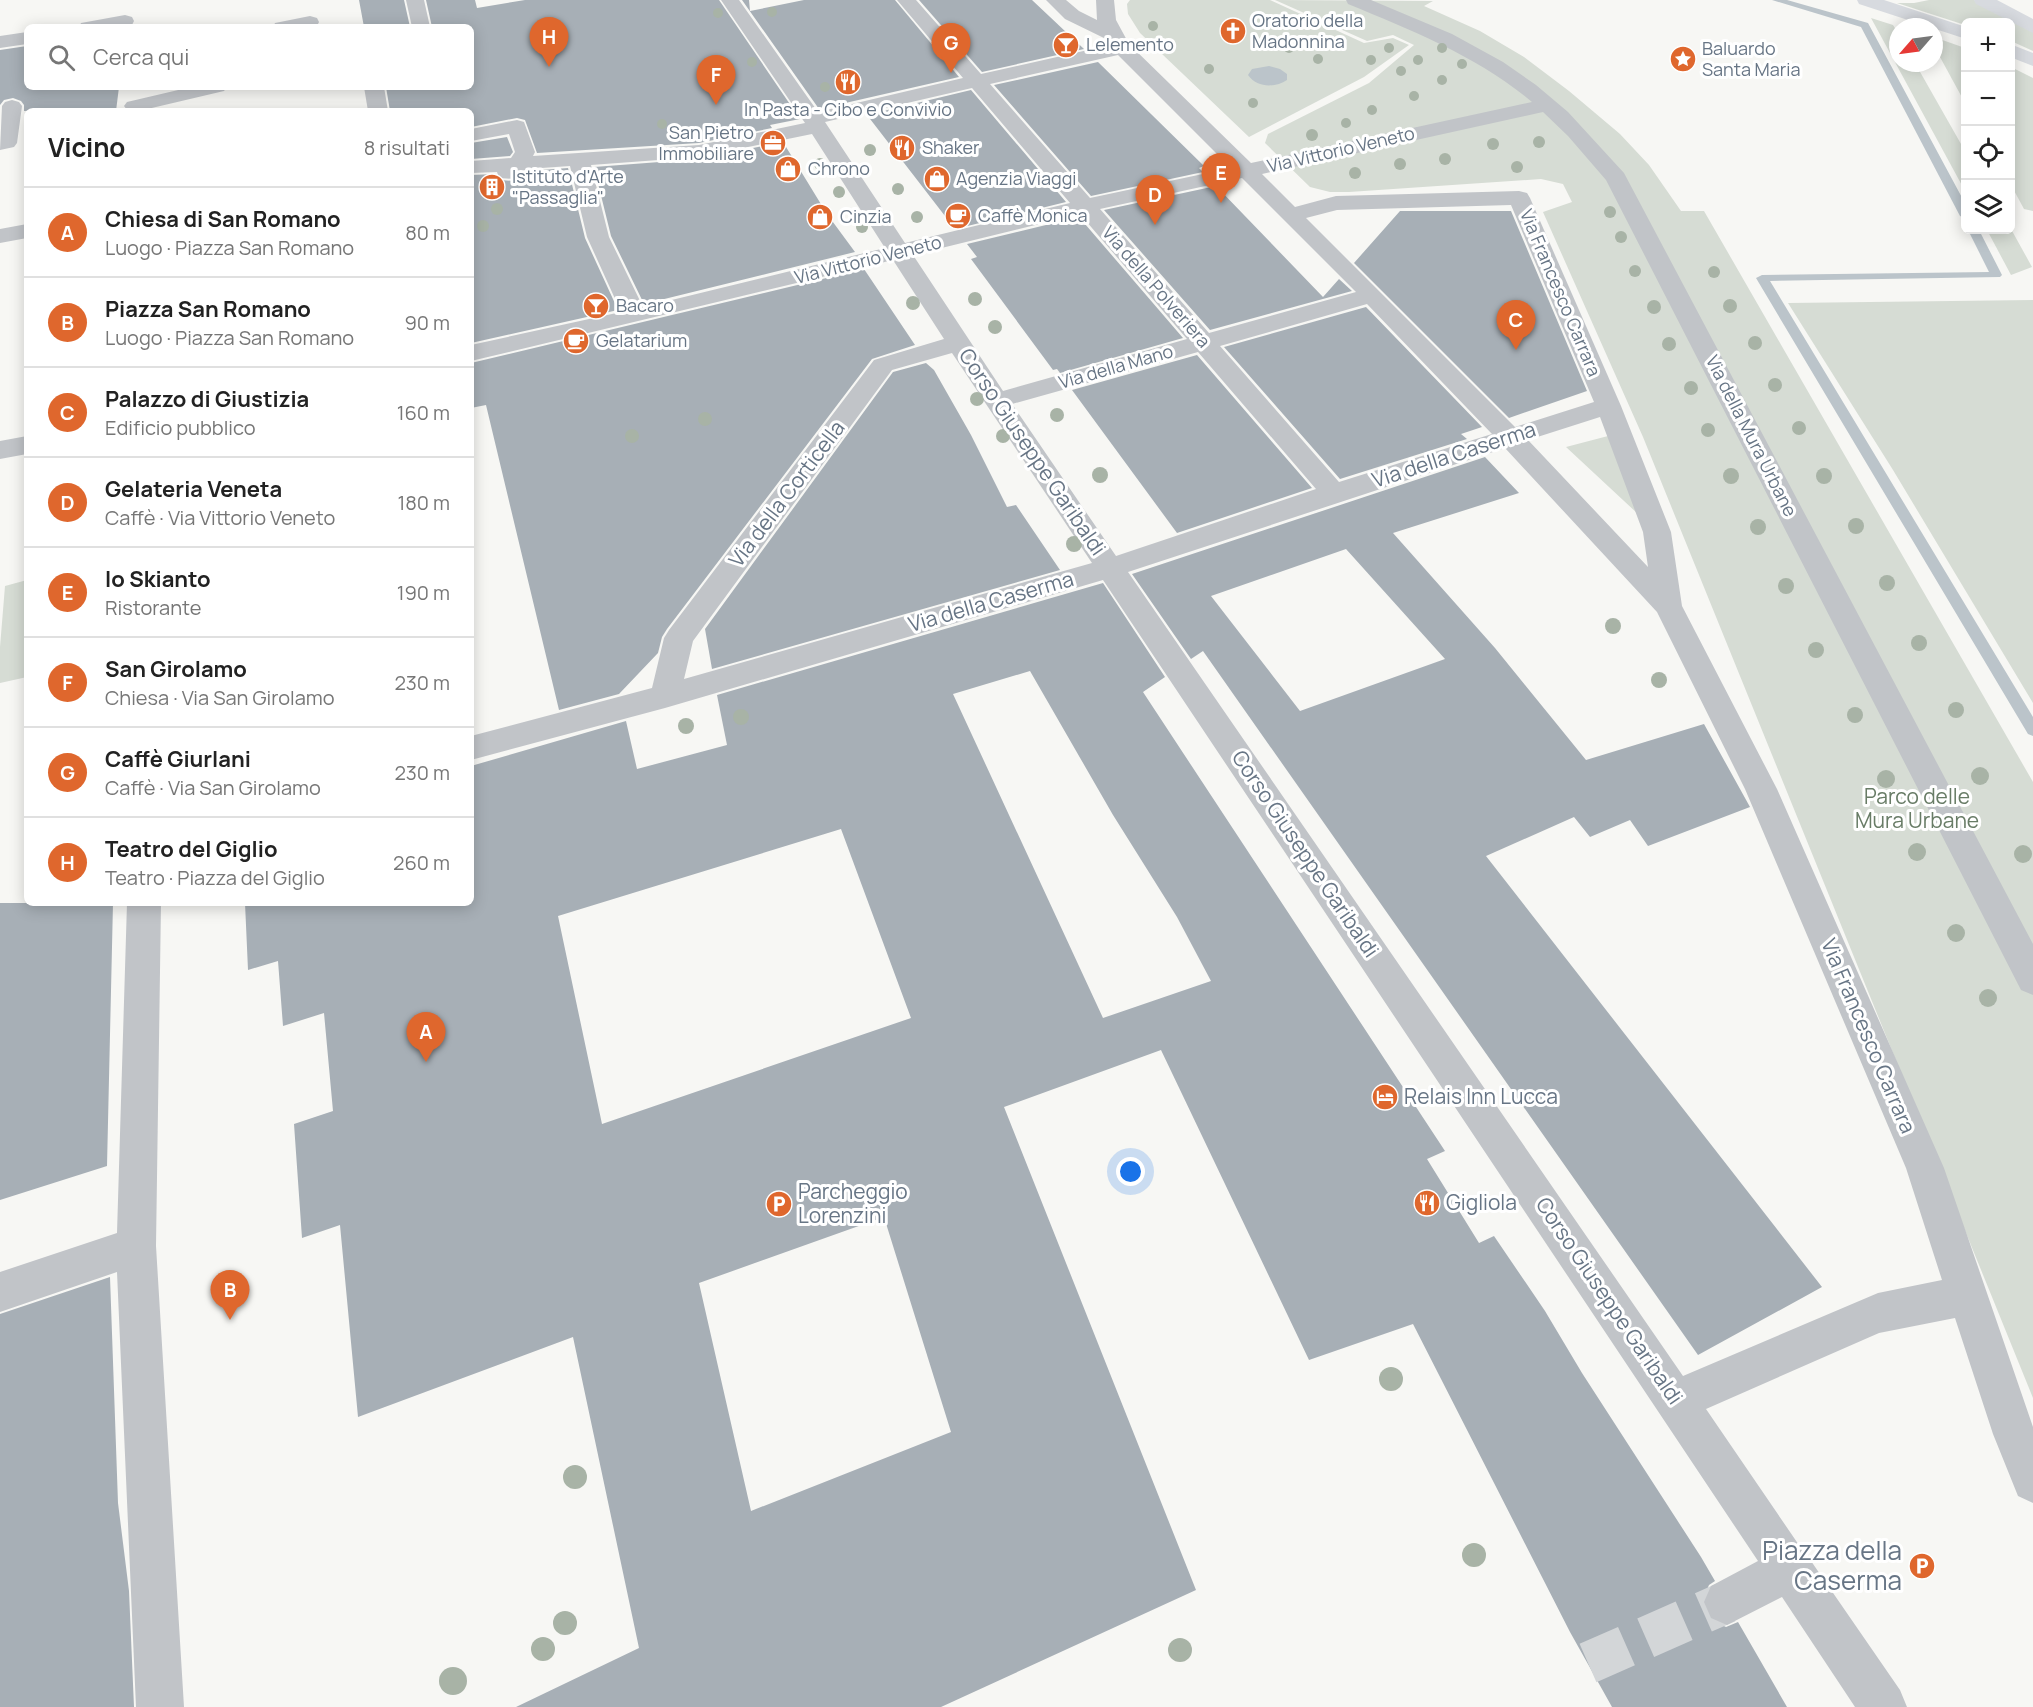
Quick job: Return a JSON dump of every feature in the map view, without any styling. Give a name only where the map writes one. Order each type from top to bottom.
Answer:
[{"type":"main road","points":[[1866,0],[1961,32]]},
{"type":"main road","points":[[1983,0],[2033,27]]},
{"type":"main road","points":[[2015,52],[2033,60]]},
{"type":"street","points":[[123,0],[126,24]]},
{"type":"street","points":[[415,0],[420,24]]},
{"type":"street","name":"Corso Giuseppe Garibaldi","points":[[730,0],[815,123],[958,343],[999,400],[1110,568],[1677,1400],[1883,1707]]},
{"type":"street","name":"Via della Polveriera","points":[[906,0],[976,77],[1334,494]]},
{"type":"street","points":[[1055,0],[1072,15],[1117,42]]},
{"type":"street","points":[[1105,0],[1104,12],[1117,42]]},
{"type":"street","name":"Via della Mura Urbane","points":[[1355,0],[1474,53],[1510,76],[1584,140],[1616,178],[2033,979]]},
{"type":"street","points":[[299,24],[310,22]]},
{"type":"street","points":[[0,42],[24,38]]},
{"type":"street","points":[[474,167],[699,151],[815,123],[976,77],[1117,42]]},
{"type":"street","name":"Via Francesco Carrara","points":[[1117,42],[1372,295],[1510,436],[1668,606],[1766,800],[1925,1168],[2014,1434],[2033,1481]]},
{"type":"street","points":[[127,103],[200,90]]},
{"type":"street","points":[[374,90],[378,108]]},
{"type":"street","name":"Via Vittorio Veneto","points":[[474,352],[635,316],[1086,206],[1546,105]]},
{"type":"street","points":[[0,144],[8,143],[12,106]]},
{"type":"street","points":[[474,134],[517,126],[525,152],[514,173],[474,177]]},
{"type":"street","points":[[579,159],[585,192],[598,237],[635,316]]},
{"type":"street","name":"Via Francesco Carrara","points":[[1292,215],[1336,203],[1519,198],[1608,406],[1657,532],[1668,606]]},
{"type":"street","points":[[0,236],[24,232]]},
{"type":"street","name":"Via della Mano","points":[[999,400],[1372,295]]},
{"type":"street","name":"Via della Corticella","points":[[665,696],[679,638],[883,365],[958,343]]},
{"type":"street","name":"Via della Caserma","points":[[474,747],[665,696],[1110,568],[1608,406]]},
{"type":"street","points":[[0,450],[24,446]]},
{"type":"street","points":[[144,906],[136,1246],[160,1707]]},
{"type":"street","points":[[0,1292],[136,1246]]},
{"type":"street","points":[[1677,1400],[1878,1313],[1967,1295]]},
{"type":"street","points":[[1727,1602],[1791,1568]]},
{"type":"green space","points":[[1130,0],[1270,0],[1364,43],[1393,38],[1409,45],[1364,77],[1249,137],[1140,33],[1128,14],[1127,4]]},
{"type":"green space","name":"Parco delle Mura Urbane","points":[[1275,0],[1433,1],[1424,6],[1480,31],[1524,57],[1620,134],[1649,165],[1681,211],[1704,211],[2033,782],[2033,1398],[1643,437],[1543,212],[1572,202],[1563,184],[1541,179],[1349,192],[1330,192],[1310,187],[1265,143],[1268,134],[1369,83],[1414,45],[1393,35],[1367,41]]},
{"type":"green space","points":[[1929,0],[1974,0],[2007,18],[1961,18],[1961,24],[1897,3]]},
{"type":"green space","points":[[1871,18],[1889,24],[1889,51]]},
{"type":"green space","points":[[2015,22],[2033,32],[2033,51],[2015,43]]},
{"type":"green space","points":[[1943,40],[1961,47],[1961,96],[1943,63]]},
{"type":"green space","points":[[2015,69],[2033,78],[2033,211],[2024,209],[2015,192]]},
{"type":"green space","points":[[1900,72],[1920,72],[1961,144],[1961,184]]},
{"type":"green space","points":[[1989,234],[2014,234],[2032,267],[2011,275]]},
{"type":"green space","points":[[2033,300],[2033,703],[1893,470],[1788,303]]},
{"type":"green space","points":[[1608,436],[1638,514],[1566,447]]},
{"type":"green space","points":[[24,581],[24,678],[0,683],[0,647],[5,586]]},
{"type":"shaded area","points":[[1269,66],[1287,74],[1287,80],[1266,85],[1256,82],[1248,75],[1252,69]]},
{"type":"building","points":[[359,0],[404,0],[409,24],[363,24]]},
{"type":"building","points":[[426,0],[475,0],[477,8],[525,0],[719,0],[800,119],[770,125],[772,128],[699,143],[537,153],[525,120],[517,118],[474,126],[474,108],[390,108],[386,90],[474,90],[474,24],[431,24]]},
{"type":"building","points":[[742,0],[749,0],[750,11],[804,0],[895,0],[959,77],[819,109]]},
{"type":"building","points":[[919,0],[1032,0],[1084,49],[982,72]]},
{"type":"building","points":[[24,46],[24,90],[119,90],[116,108],[24,108],[21,101],[13,98],[4,100],[0,105],[0,50]]},
{"type":"building","points":[[1098,62],[1204,166],[1199,168],[1203,172],[1091,196],[994,85]]},
{"type":"building","points":[[971,90],[1066,202],[955,229],[867,115]]},
{"type":"building","points":[[507,137],[513,152],[510,156],[474,159],[474,142]]},
{"type":"building","points":[[783,142],[827,214],[855,252],[644,304],[611,236],[594,167],[699,159]]},
{"type":"building","points":[[568,168],[585,238],[618,310],[474,342],[474,175],[495,174],[499,180],[514,181],[524,179],[528,171]]},
{"type":"building","points":[[1216,186],[1323,297],[1339,279],[1352,291],[1210,330],[1104,210]]},
{"type":"building","points":[[1400,211],[1511,211],[1587,391],[1509,418],[1354,263]]},
{"type":"building","points":[[1079,217],[1183,338],[1060,373],[1057,369],[1053,370],[971,259],[977,257],[967,244]]},
{"type":"building","points":[[864,269],[915,345],[872,359],[667,629],[662,637],[658,653],[619,694],[559,710],[486,405],[474,407],[474,362]]},
{"type":"building","points":[[1366,307],[1482,427],[1461,434],[1467,439],[1340,479],[1224,347]]},
{"type":"building","points":[[1197,355],[1312,488],[1177,533],[1072,390]]},
{"type":"building","points":[[926,363],[934,370],[971,435],[1007,507],[1016,505],[1060,570],[712,669],[705,629],[893,372]]},
{"type":"building","points":[[1485,457],[1519,493],[1393,533],[1495,648],[1586,760],[1704,724],[1750,807],[1648,846],[1630,820],[1590,837],[1574,817],[1486,856],[1822,1287],[1698,1355],[1203,651],[1191,659],[1132,574]],"holes":[[[1346,549],[1445,659],[1300,711],[1211,596]]]},
{"type":"building","points":[[1103,583],[1165,677],[1143,692],[1445,1151],[1427,1159],[1479,1243],[1494,1236],[1545,1311],[1582,1373],[1701,1557],[1715,1581],[1709,1585],[1702,1601],[1709,1619],[1726,1627],[1738,1622],[1787,1707],[1612,1707],[1570,1632],[1413,1324],[1309,1360],[1161,1050],[1004,1107],[1196,1590],[941,1707],[516,1707],[639,1648],[573,1337],[358,1417],[340,1225],[302,1238],[294,1124],[333,1111],[324,1013],[283,1026],[278,961],[248,970],[245,906],[474,906],[474,765],[626,721],[637,769],[727,745],[717,695]],"holes":[[[1030,671],[1113,815],[1177,917],[1211,981],[1103,1018],[953,694]],[[841,829],[911,1018],[602,1124],[558,916]],[[884,1217],[951,1432],[751,1511],[699,1283]]]},
{"type":"building","points":[[0,903],[24,903],[24,906],[113,906],[107,1166],[0,1200]]},
{"type":"building","points":[[110,1277],[118,1503],[129,1591],[134,1707],[0,1707],[0,1314]]},
{"type":"waterway","points":[[1777,0],[1865,25],[1961,207]]},
{"type":"waterway","points":[[1975,234],[1996,275],[1762,278],[2033,730]]},
{"type":"tunnel","points":[[1588,1663],[1727,1602]]},
{"type":"place","name":"Oratorio della Madonnina","points":[[1233,31]]},
{"type":"place","name":"Lelemento","points":[[1066,45]]},
{"type":"place","name":"Baluardo Santa Maria","points":[[1683,59]]},
{"type":"place","name":"Teatro del Giglio","points":[[549,67]]},
{"type":"place","name":"Caffè Giurlani","points":[[951,73]]},
{"type":"place","name":"In Pasta - Cibo e Convivio","points":[[848,82]]},
{"type":"place","name":"San Girolamo","points":[[716,105]]},
{"type":"place","name":"San Pietro Immobiliare","points":[[773,143]]},
{"type":"place","name":"Shaker","points":[[902,148]]},
{"type":"place","name":"Chrono","points":[[788,169]]},
{"type":"place","name":"Agenzia Viaggi","points":[[937,179]]},
{"type":"place","name":"Istituto d'Arte \"Passaglia\"","points":[[492,187]]},
{"type":"place","name":"lo Skianto","points":[[1221,203]]},
{"type":"place","name":"Caffè Monica","points":[[958,216]]},
{"type":"place","name":"Cinzia","points":[[820,217]]},
{"type":"place","name":"Gelateria Veneta","points":[[1155,225]]},
{"type":"place","name":"Bacaro","points":[[596,306]]},
{"type":"place","name":"Gelatarium","points":[[576,341]]},
{"type":"place","name":"Palazzo di Giustizia","points":[[1516,350]]},
{"type":"place","name":"Chiesa di San Romano","points":[[426,1062]]},
{"type":"place","name":"Relais Inn Lucca","points":[[1385,1097]]},
{"type":"place","name":"Gigliola","points":[[1427,1203]]},
{"type":"place","name":"Parcheggio Lorenzini","points":[[779,1204]]},
{"type":"place","name":"Piazza San Romano","points":[[230,1320]]},
{"type":"place","name":"Piazza della Caserma","points":[[1922,1566]]}]
